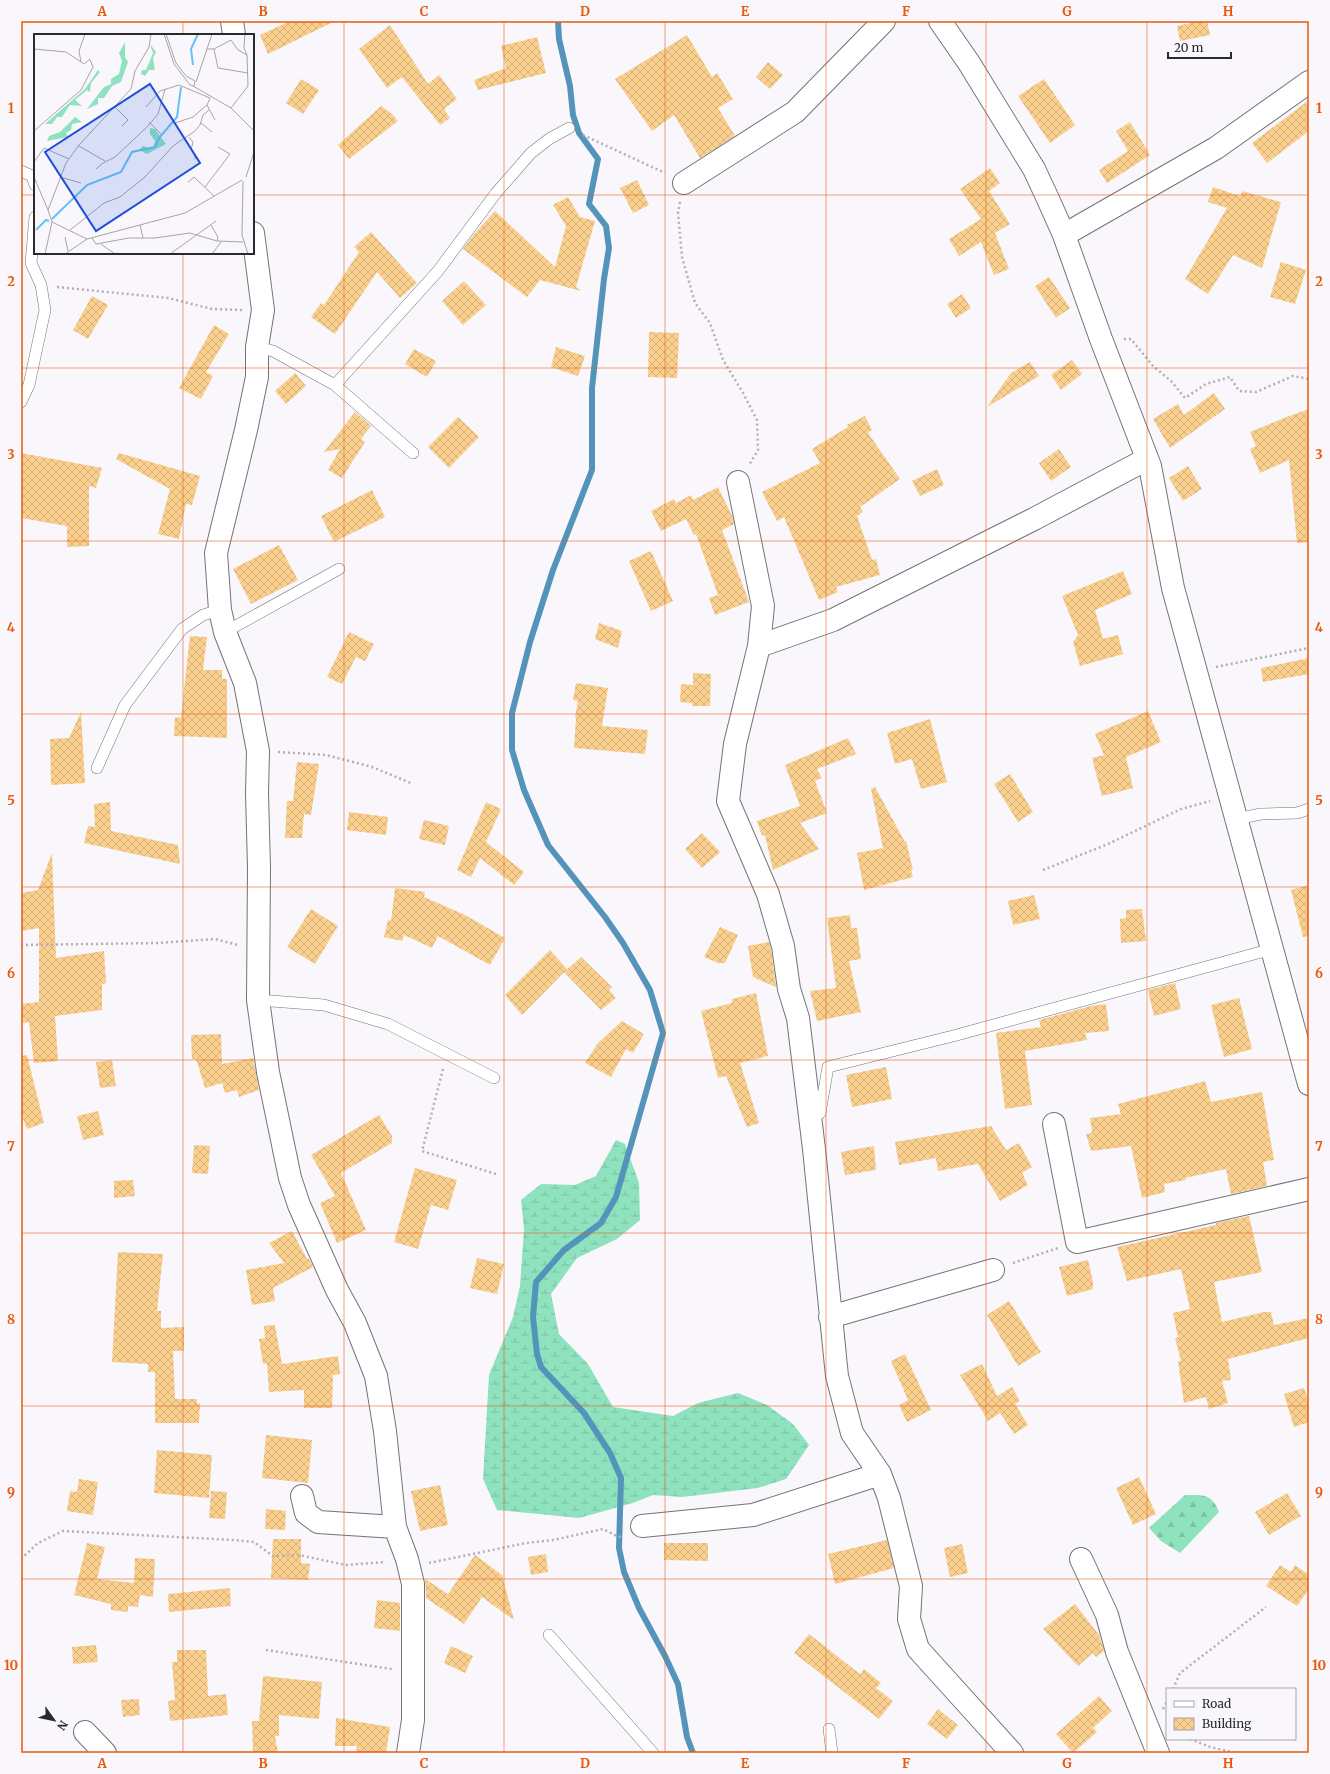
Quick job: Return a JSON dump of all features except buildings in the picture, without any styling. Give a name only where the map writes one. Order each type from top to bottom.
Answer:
[{"type":"street","points":[[232,21],[234,34]]},
{"type":"street","points":[[684,183],[794,112],[884,21]]},
{"type":"street","points":[[940,21],[969,64],[1034,169],[1064,235],[1101,339],[1147,459],[1173,588],[1309,1084]]},
{"type":"street","points":[[1064,235],[1216,148],[1309,82]]},
{"type":"street","points":[[254,241],[263,310],[258,347],[257,377],[246,430],[216,553],[220,610],[225,632],[245,683],[258,751],[258,1000],[268,1072],[290,1178],[299,1205],[337,1290],[355,1323],[376,1376],[385,1431],[395,1527],[408,1562],[414,1584],[413,1720],[408,1753]]},
{"type":"street","points":[[759,646],[833,620],[1034,519],[1147,459]]},
{"type":"street","points":[[738,482],[763,606],[759,646],[735,744],[728,802],[768,894],[784,946],[788,989],[798,1018],[837,1376],[852,1433],[880,1474],[889,1498],[911,1586],[909,1619],[918,1649],[1012,1753]]},
{"type":"street","points":[[1054,1124],[1077,1242],[1309,1189]]},
{"type":"street","points":[[830,1317],[993,1270]]},
{"type":"street","points":[[642,1526],[753,1515],[880,1474]]},
{"type":"street","points":[[302,1496],[306,1513],[318,1522],[395,1527]]},
{"type":"street","points":[[1081,1559],[1107,1615],[1117,1652],[1158,1753]]},
{"type":"street","points":[[85,1732],[105,1753]]},
{"type":"lane","points":[[335,385],[438,271],[496,193],[531,153],[549,139],[569,128]]},
{"type":"lane","points":[[21,171],[32,176],[34,182]]},
{"type":"lane","points":[[21,402],[29,385],[45,310],[41,285],[31,263],[34,228]]},
{"type":"lane","points":[[258,347],[273,351],[335,385],[413,453]]},
{"type":"lane","points":[[225,632],[339,569]]},
{"type":"lane","points":[[97,768],[125,705],[182,629],[203,615],[220,610]]},
{"type":"lane","points":[[1236,819],[1261,814],[1297,813],[1309,809]]},
{"type":"lane","points":[[810,1119],[820,1113],[828,1067],[953,1036],[1272,949]]},
{"type":"lane","points":[[258,1000],[324,1005],[388,1024],[446,1055],[494,1078]]},
{"type":"lane","points":[[549,1635],[653,1753]]},
{"type":"lane","points":[[829,1728],[832,1753]]},
{"type":"path","points":[[569,128],[684,183],[678,213],[682,257],[695,303],[710,323],[723,360],[742,391],[757,420],[758,450],[738,482]]},
{"type":"path","points":[[41,285],[168,298],[212,309],[263,310]]},
{"type":"path","points":[[1101,339],[1131,339],[1153,366],[1171,381],[1185,398],[1206,384],[1230,377],[1240,392],[1256,392],[1293,376],[1309,379]]},
{"type":"path","points":[[1196,671],[1309,648]]},
{"type":"path","points":[[258,751],[326,755],[372,767],[413,784]]},
{"type":"path","points":[[1043,870],[1108,844],[1182,809],[1230,795]]},
{"type":"path","points":[[21,945],[158,943],[215,939],[258,950]]},
{"type":"path","points":[[446,1055],[422,1151],[496,1174]]},
{"type":"path","points":[[993,1270],[1077,1242]]},
{"type":"path","points":[[21,1558],[38,1543],[63,1531],[254,1542],[273,1556],[299,1555],[346,1565],[408,1562],[553,1540],[603,1529],[619,1537],[642,1526]]},
{"type":"path","points":[[1173,1688],[1180,1673],[1266,1606]]},
{"type":"path","points":[[266,1650],[414,1673]]},
{"type":"path","points":[[1192,1740],[1210,1747],[1236,1753]]},
{"type":"green space","points":[[616,1140],[625,1144],[639,1183],[640,1220],[617,1239],[577,1258],[551,1294],[559,1334],[588,1364],[613,1407],[673,1416],[698,1403],[738,1393],[767,1405],[793,1424],[809,1445],[786,1479],[758,1488],[682,1497],[653,1495],[633,1503],[579,1518],[497,1510],[483,1479],[489,1375],[513,1317],[520,1286],[524,1229],[521,1200],[541,1184],[575,1185],[596,1176]]},
{"type":"green space","points":[[1185,1495],[1201,1495],[1210,1498],[1219,1512],[1180,1553],[1161,1541],[1149,1528]]},
{"type":"waterway","points":[[558,21],[559,39],[570,86],[573,115],[579,133],[598,159],[589,204],[606,226],[609,248],[604,279],[592,388],[592,470],[553,570],[530,642],[512,713],[512,750],[524,790],[548,845],[605,917],[623,943],[650,990],[663,1033],[616,1197],[601,1223],[564,1250],[536,1282],[533,1317],[537,1354],[541,1367],[584,1413],[610,1453],[621,1478],[619,1548],[624,1572],[639,1608],[665,1656],[678,1684],[687,1737],[693,1753]]}]
